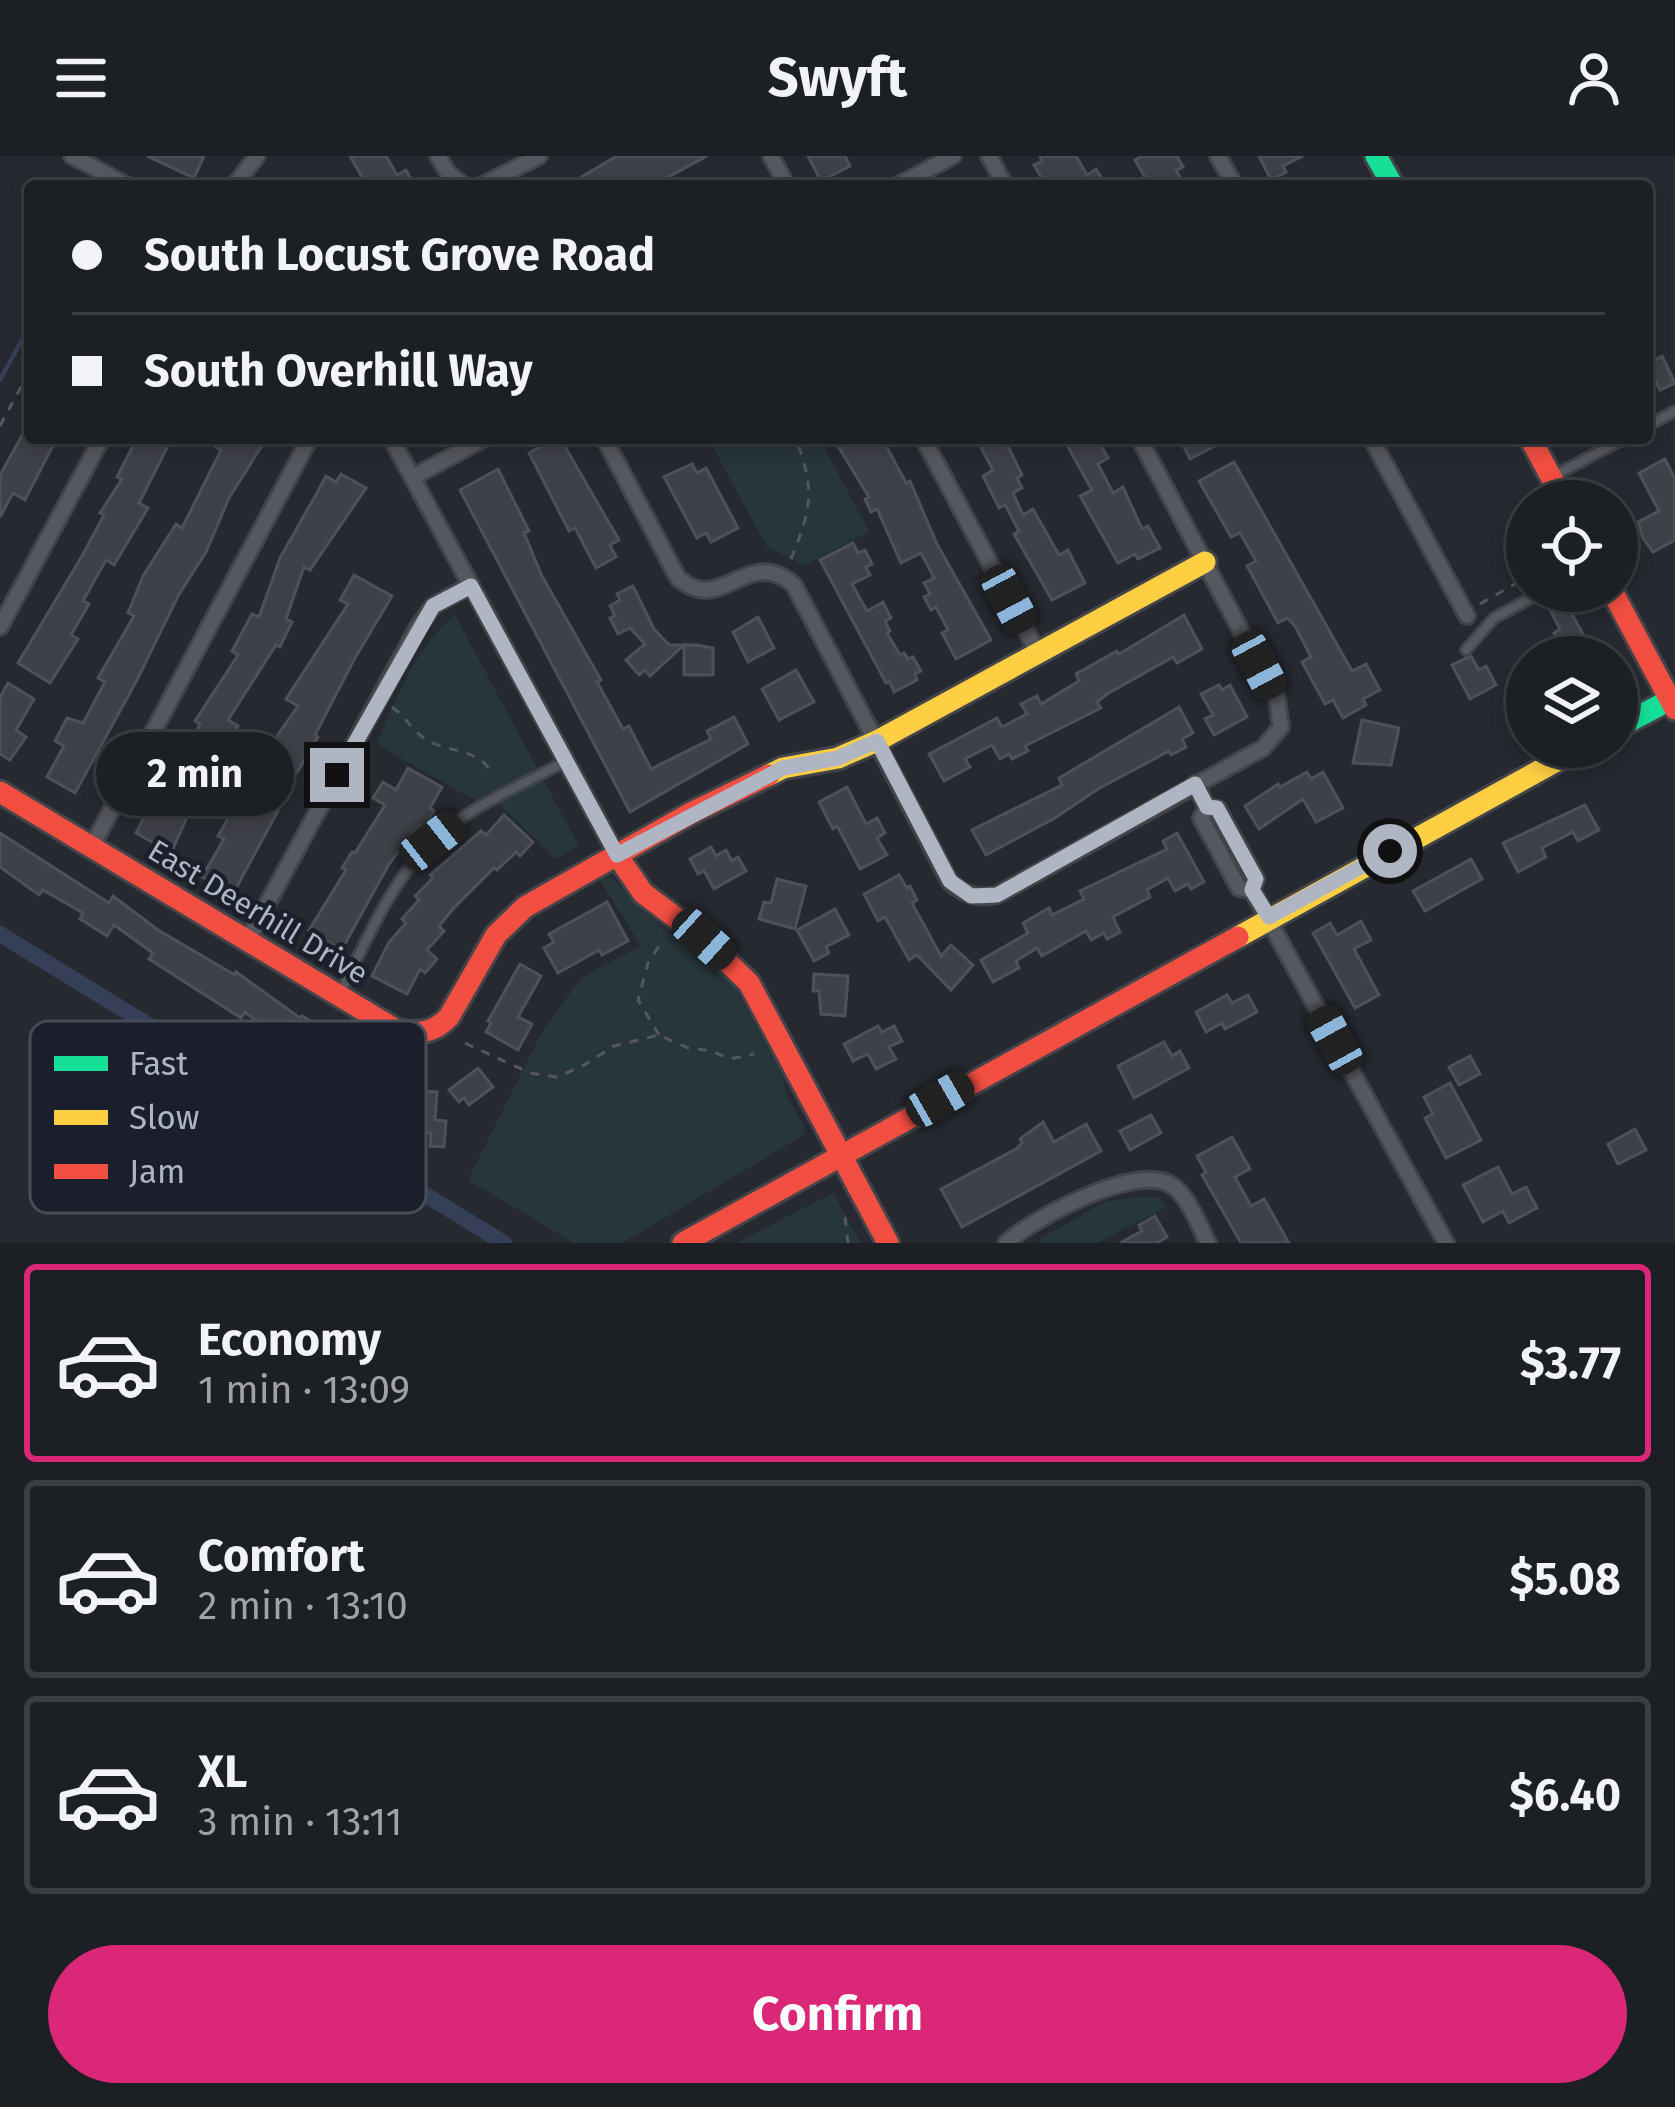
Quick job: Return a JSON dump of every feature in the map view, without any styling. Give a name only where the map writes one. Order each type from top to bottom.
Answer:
[{"type":"street","points":[[72,156],[117,180]]},
{"type":"street","points":[[438,156],[457,180]]},
{"type":"street","points":[[493,180],[539,156]]},
{"type":"street","points":[[908,180],[953,156]]},
{"type":"street","points":[[0,627],[99,444]]},
{"type":"street","points":[[92,846],[307,444]]},
{"type":"street","points":[[394,444],[617,855],[643,893],[704,939],[748,983],[888,1243]]},
{"type":"street","points":[[413,478],[474,444]]},
{"type":"street","points":[[607,444],[678,578],[688,586],[710,591],[760,570],[772,570],[794,585],[950,881],[971,896],[997,895],[1263,748],[1281,727],[1277,700],[1142,444]]},
{"type":"street","points":[[926,444],[1038,652]]},
{"type":"street","points":[[1374,444],[1467,616]]},
{"type":"street","points":[[1533,444],[1551,478]]},
{"type":"street","points":[[617,855],[783,768],[838,758],[877,741],[1205,562]]},
{"type":"street","points":[[247,940],[418,627],[433,606],[471,586]]},
{"type":"street","points":[[1624,612],[1673,702],[1638,718]]},
{"type":"street","points":[[682,1243],[1543,768]]},
{"type":"street","points":[[1195,784],[1207,807],[1201,818],[1239,888],[1252,890],[1269,917],[1446,1243]]},
{"type":"street","name":"East Deerhill Drive","points":[[0,792],[380,1021]]},
{"type":"street","name":"East Deerhill Drive","points":[[426,1033],[440,1028],[449,1017],[496,935],[525,907],[617,855]]},
{"type":"street","points":[[1012,1240],[1096,1190],[1159,1180],[1172,1184],[1184,1199],[1208,1243]]},
{"type":"lane","points":[[1551,478],[1604,444]]},
{"type":"lane","points":[[1466,650],[1494,618],[1506,612]]},
{"type":"lane","points":[[338,997],[390,897],[432,841],[460,819],[566,761]]},
{"type":"path","points":[[0,426],[24,381]]},
{"type":"path","points":[[791,559],[805,521],[811,484],[798,444]]},
{"type":"path","points":[[1480,604],[1506,590]]},
{"type":"path","points":[[392,707],[430,742],[481,757],[493,775]]},
{"type":"path","points":[[659,946],[648,963],[638,1000],[659,1035],[730,1059],[754,1054]]},
{"type":"path","points":[[465,1043],[530,1073],[556,1077],[614,1046],[659,1035]]},
{"type":"path","points":[[845,1217],[848,1243]]},
{"type":"shaded area","points":[[711,444],[822,444],[869,531],[804,566],[767,547]]},
{"type":"shaded area","points":[[455,615],[579,846],[555,859],[495,800],[480,809],[474,800],[377,744],[418,657]]},
{"type":"shaded area","points":[[611,877],[660,925],[703,955],[736,990],[805,1127],[804,1135],[622,1243],[574,1243],[468,1180],[542,1032],[581,978],[641,946],[599,879]]},
{"type":"shaded area","points":[[833,1193],[861,1243],[737,1243]]},
{"type":"shaded area","points":[[1149,1196],[1168,1206],[1097,1243],[1039,1243],[1106,1201]]},
{"type":"building","points":[[147,156],[204,156],[194,178]]},
{"type":"building","points":[[350,156],[386,156],[397,175],[406,170],[412,180],[364,180]]},
{"type":"building","points":[[617,156],[707,156],[663,180],[576,180]]},
{"type":"building","points":[[808,156],[845,156],[850,166],[820,180]]},
{"type":"building","points":[[1040,156],[1076,156],[1087,175],[1096,169],[1103,180],[1043,180],[1034,165],[1042,161]]},
{"type":"building","points":[[1177,156],[1183,167],[1176,170],[1182,180],[1147,180],[1135,160]]},
{"type":"building","points":[[1259,156],[1303,156],[1283,166],[1286,172],[1271,180]]},
{"type":"building","points":[[1662,356],[1675,383],[1660,390],[1653,361]]},
{"type":"building","points":[[24,432],[24,444],[54,444],[25,500],[13,493],[0,517],[0,475]]},
{"type":"building","points":[[134,444],[169,444],[139,503],[148,508],[114,565],[106,560],[83,601],[89,604],[71,635],[78,639],[50,683],[18,663],[104,515],[100,513],[122,479],[117,477]]},
{"type":"building","points":[[263,444],[229,498],[206,552],[75,793],[47,777],[64,746],[55,741],[67,718],[83,723],[105,682],[98,678],[134,616],[128,613],[143,576],[176,524],[182,528],[221,450],[216,447]]},
{"type":"building","points":[[546,444],[563,444],[619,540],[610,545],[616,557],[596,568],[575,528],[569,531],[529,453]]},
{"type":"building","points":[[837,444],[885,444],[906,483],[910,481],[937,544],[991,640],[956,659],[942,633],[948,630],[936,607],[931,610],[924,597],[930,594],[924,583],[934,578],[921,553],[901,563],[877,509],[871,512],[865,499],[869,497]]},
{"type":"building","points":[[979,444],[1007,444],[1022,475],[1017,478],[1022,488],[1013,493],[1023,515],[1033,509],[1059,555],[1068,550],[1085,583],[1052,600],[1014,534],[1019,531],[1005,505],[999,508],[983,476],[993,470]]},
{"type":"building","points":[[1066,444],[1100,444],[1108,458],[1098,464],[1113,493],[1123,487],[1142,529],[1148,526],[1160,548],[1118,563],[1080,496],[1092,490]]},
{"type":"building","points":[[1182,444],[1219,444],[1190,459]]},
{"type":"building","points":[[1665,459],[1675,479],[1675,540],[1653,552],[1638,522],[1659,511],[1639,473]]},
{"type":"building","points":[[1234,462],[1352,671],[1366,664],[1380,690],[1343,718],[1333,700],[1325,704],[1302,662],[1311,657],[1295,626],[1287,618],[1278,623],[1247,566],[1256,561],[1240,533],[1231,537],[1199,481]]},
{"type":"building","points":[[692,464],[697,473],[706,468],[738,528],[711,542],[706,533],[697,538],[664,477]]},
{"type":"building","points":[[498,469],[529,531],[524,533],[542,576],[623,729],[629,726],[651,769],[711,739],[707,731],[734,717],[748,744],[630,812],[460,490]]},
{"type":"building","points":[[341,474],[366,488],[310,570],[304,567],[286,619],[292,622],[280,647],[276,645],[228,720],[238,726],[223,749],[219,746],[171,853],[136,833],[178,753],[184,756],[200,724],[195,721],[238,655],[232,651],[252,614],[259,617],[280,558],[326,476],[336,482]]},
{"type":"building","points":[[853,543],[858,553],[865,550],[872,564],[866,567],[870,575],[852,584],[867,611],[883,602],[891,618],[885,621],[887,633],[900,655],[913,657],[921,671],[915,674],[917,680],[894,692],[820,560]]},
{"type":"building","points":[[354,575],[392,596],[355,658],[318,737],[279,792],[286,796],[233,894],[202,877],[224,839],[218,836],[232,811],[237,814],[298,706],[286,699],[348,604],[340,600]]},
{"type":"building","points":[[633,586],[654,629],[669,645],[684,645],[650,676],[645,670],[639,675],[626,660],[645,644],[630,628],[618,634],[610,618],[615,616],[610,606],[620,600],[617,594]]},
{"type":"building","points":[[1551,612],[1571,612],[1584,636],[1556,636],[1560,629]]},
{"type":"building","points":[[1184,615],[1202,649],[1177,663],[1173,657],[1107,694],[1097,702],[1101,708],[1025,746],[1028,751],[1000,759],[992,745],[965,759],[970,767],[944,781],[929,754],[997,718],[1002,727],[1027,714],[1021,704],[1037,696],[1041,704],[1079,681],[1076,674]]},
{"type":"building","points":[[758,617],[774,648],[748,662],[733,632]]},
{"type":"building","points":[[684,645],[713,648],[713,675],[684,675]]},
{"type":"building","points":[[1471,656],[1479,670],[1486,666],[1496,685],[1470,699],[1452,665]]},
{"type":"building","points":[[796,670],[814,702],[779,720],[762,689]]},
{"type":"building","points":[[8,683],[34,699],[16,730],[26,737],[10,760],[0,754],[0,697]]},
{"type":"building","points":[[1219,685],[1222,690],[1230,685],[1247,717],[1214,735],[1205,719],[1213,715],[1201,694]]},
{"type":"building","points":[[1179,707],[1193,733],[1182,739],[1186,747],[1171,755],[1169,751],[1098,789],[986,855],[972,830],[1062,785],[1059,778]]},
{"type":"building","points":[[1362,720],[1399,728],[1391,765],[1353,763]]},
{"type":"building","points":[[408,768],[442,787],[430,808],[434,811],[389,864],[341,951],[309,930],[346,870],[342,868],[385,805],[373,798],[383,782],[396,790]]},
{"type":"building","points":[[1307,772],[1311,779],[1323,772],[1343,808],[1316,822],[1303,799],[1259,829],[1245,806]]},
{"type":"building","points":[[847,787],[866,824],[877,818],[885,833],[877,838],[887,855],[860,869],[819,802]]},
{"type":"building","points":[[1585,805],[1599,830],[1578,841],[1573,832],[1542,848],[1546,857],[1518,872],[1503,843]]},
{"type":"building","points":[[504,815],[533,842],[520,856],[516,852],[494,868],[453,909],[439,926],[444,931],[427,950],[437,959],[425,973],[420,969],[407,994],[372,976],[389,942],[406,923],[402,919],[419,900],[415,896],[433,878],[430,875],[481,831],[486,835]]},
{"type":"building","points":[[0,833],[109,903],[113,896],[158,930],[236,972],[310,1021],[256,1021],[245,1012],[241,1018],[149,959],[153,953],[114,925],[107,936],[80,919],[83,913],[43,890],[39,895],[0,867]]},
{"type":"building","points":[[1177,833],[1204,882],[1175,891],[1168,878],[1147,890],[1150,897],[1113,917],[1120,932],[1091,940],[1086,931],[1042,956],[1037,948],[1016,961],[1019,968],[993,982],[981,960],[1028,933],[1023,923],[1049,908],[1052,915],[1084,899],[1080,891],[1167,849],[1163,841]]},
{"type":"building","points":[[711,847],[716,856],[726,850],[732,861],[738,857],[746,871],[714,889],[690,859]]},
{"type":"building","points":[[1471,859],[1482,879],[1425,911],[1413,891]]},
{"type":"building","points":[[899,875],[910,886],[917,900],[912,903],[941,956],[951,945],[973,965],[951,990],[917,955],[909,960],[885,917],[878,921],[864,894]]},
{"type":"building","points":[[777,879],[806,886],[795,929],[759,919],[764,902],[771,903]]},
{"type":"building","points":[[607,902],[628,941],[602,955],[599,950],[558,973],[544,948],[554,942],[549,934]]},
{"type":"building","points":[[835,909],[849,935],[826,947],[829,953],[814,961],[797,930]]},
{"type":"building","points":[[1361,921],[1371,940],[1354,949],[1379,995],[1355,1008],[1313,933],[1330,923],[1337,935]]},
{"type":"building","points":[[520,964],[541,976],[518,1017],[532,1024],[518,1050],[486,1032]]},
{"type":"building","points":[[814,974],[848,976],[845,1016],[821,1014],[819,991],[813,991]]},
{"type":"building","points":[[1227,995],[1232,1003],[1248,995],[1257,1012],[1225,1029],[1222,1023],[1206,1032],[1196,1012]]},
{"type":"building","points":[[878,1026],[882,1032],[894,1026],[902,1041],[889,1047],[896,1059],[876,1069],[868,1054],[853,1061],[844,1044]]},
{"type":"building","points":[[1164,1042],[1172,1056],[1180,1051],[1189,1068],[1134,1098],[1118,1066]]},
{"type":"building","points":[[1470,1056],[1480,1074],[1459,1085],[1449,1067]]},
{"type":"building","points":[[478,1068],[493,1087],[469,1105],[464,1098],[459,1102],[449,1090]]},
{"type":"building","points":[[1450,1083],[1481,1140],[1446,1158],[1425,1118],[1433,1114],[1424,1097]]},
{"type":"building","points":[[426,1091],[437,1092],[435,1120],[446,1121],[444,1147],[430,1146],[431,1133],[426,1133]]},
{"type":"building","points":[[1151,1115],[1161,1133],[1130,1150],[1120,1131]]},
{"type":"building","points":[[1043,1122],[1054,1142],[1086,1124],[1101,1151],[962,1227],[941,1189],[1016,1149],[1020,1139]]},
{"type":"building","points":[[1635,1129],[1646,1150],[1618,1164],[1608,1144]]},
{"type":"building","points":[[1232,1137],[1250,1169],[1235,1177],[1251,1206],[1264,1199],[1289,1243],[1241,1243],[1202,1175],[1206,1172],[1197,1156]]},
{"type":"building","points":[[1498,1167],[1512,1194],[1526,1187],[1537,1208],[1509,1223],[1503,1211],[1483,1222],[1463,1185]]},
{"type":"building","points":[[1155,1216],[1167,1237],[1157,1243],[1120,1243],[1142,1231],[1139,1225]]},
{"type":"waterway","points":[[0,380],[24,336]]},
{"type":"waterway","points":[[0,934],[142,1021]]},
{"type":"waterway","points":[[426,1195],[504,1243]]},
{"type":"traffic: fast","points":[[1376,156],[1390,180]]},
{"type":"traffic: fast","points":[[1638,717],[1675,697]]},
{"type":"traffic: slow","points":[[769,775],[838,758],[877,741],[1205,562]]},
{"type":"traffic: slow","points":[[1238,937],[1544,768]]},
{"type":"traffic: jam","points":[[1533,444],[1553,480]]},
{"type":"traffic: jam","points":[[1623,612],[1675,709]]},
{"type":"traffic: jam","points":[[426,1030],[449,1017],[496,935],[525,907],[691,813],[769,775]]},
{"type":"traffic: jam","points":[[0,792],[381,1021]]},
{"type":"traffic: jam","points":[[617,855],[643,893],[704,939],[749,983],[888,1243]]},
{"type":"traffic: jam","points":[[683,1243],[1238,937]]},
{"type":"route","points":[[337,775],[418,627],[433,606],[471,586],[617,855],[783,768],[838,758],[877,741],[950,881],[971,896],[997,895],[1195,784],[1207,807],[1217,808],[1256,879],[1252,890],[1269,917],[1390,851]]}]
